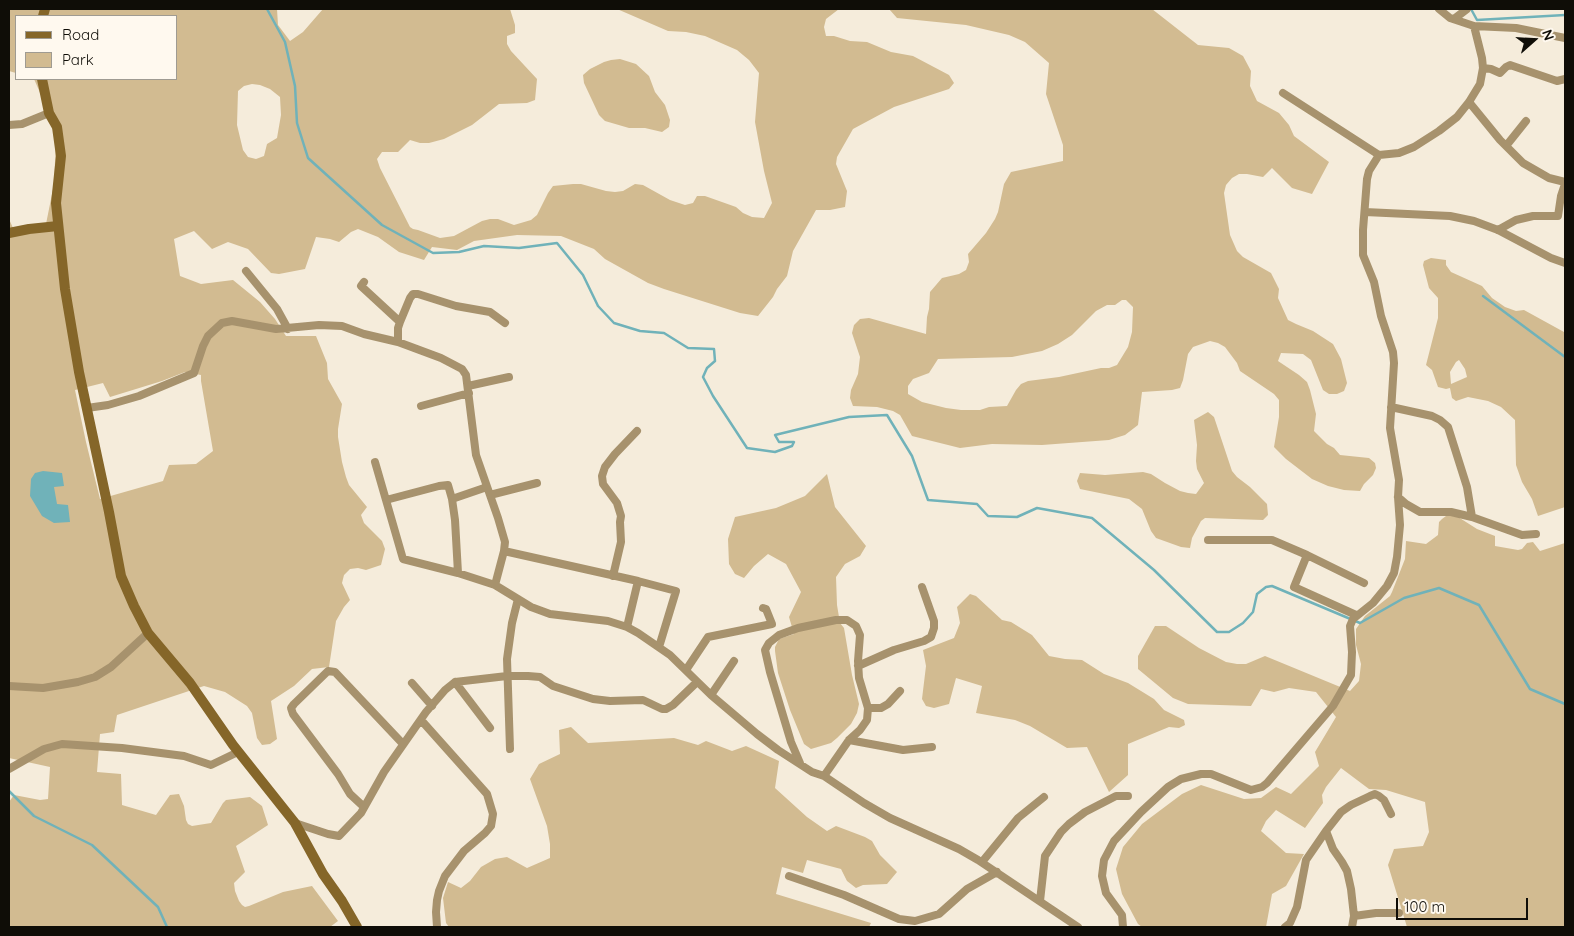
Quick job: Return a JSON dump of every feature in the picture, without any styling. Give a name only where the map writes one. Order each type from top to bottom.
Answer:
[{"type":"street","points":[[1439,9],[1454,19],[1474,26],[1516,28],[1565,38]]},
{"type":"street","points":[[1454,19],[1466,10]]},
{"type":"street","points":[[1283,93],[1379,154],[1400,153],[1414,147],[1457,117],[1480,84],[1482,68],[1474,26]]},
{"type":"street","points":[[1482,68],[1500,73],[1510,65],[1558,81],[1565,79]]},
{"type":"street","points":[[42,80],[49,113],[57,127],[61,156],[56,203],[65,289],[86,408],[121,576],[148,633],[190,683],[238,752],[295,823],[323,874],[357,927]]},
{"type":"street","points":[[1469,102],[1523,163],[1549,178],[1565,183],[1561,196],[1562,217],[1533,216],[1516,220],[1498,230]]},
{"type":"street","points":[[9,125],[22,124],[49,113]]},
{"type":"street","points":[[1506,146],[1526,121]]},
{"type":"street","points":[[1122,927],[1122,915],[1106,893],[1102,876],[1104,860],[1114,841],[1140,812],[1168,787],[1181,779],[1201,774],[1211,774],[1251,790],[1257,790],[1268,783],[1333,706],[1351,675],[1353,620],[1373,603],[1394,574],[1398,557],[1400,525],[1399,480],[1390,428],[1390,407],[1394,375],[1393,352],[1374,282],[1363,255],[1367,180],[1369,171],[1379,154]]},
{"type":"street","points":[[1365,212],[1450,216],[1474,221],[1498,230],[1565,263]]},
{"type":"street","points":[[9,233],[58,226]]},
{"type":"street","points":[[246,272],[277,309],[288,328]]},
{"type":"street","points":[[364,282],[362,286],[400,322]]},
{"type":"street","points":[[398,342],[398,328],[413,294],[456,306],[490,312],[505,323]]},
{"type":"street","points":[[86,408],[108,405],[139,396],[194,373],[203,346],[212,332],[222,323],[232,321],[276,329],[319,325],[342,326],[364,334],[398,342],[441,358],[462,369],[466,375],[476,455],[505,542],[495,585]]},
{"type":"street","points":[[421,406],[468,389],[509,378]]},
{"type":"street","points":[[1390,407],[1432,416],[1448,427],[1466,487],[1472,517]]},
{"type":"street","points":[[613,576],[622,542],[621,516],[617,503],[603,484],[602,476],[605,467],[637,430]]},
{"type":"street","points":[[375,462],[403,559],[495,585],[518,600],[550,614],[608,622],[627,627],[659,647],[757,734],[812,772],[824,776],[890,818],[959,849],[982,862],[1078,927]]},
{"type":"street","points":[[452,499],[537,483]]},
{"type":"street","points":[[386,500],[446,485],[449,487],[455,520],[458,573]]},
{"type":"street","points":[[1398,498],[1420,512],[1450,512],[1472,517],[1522,535],[1536,534]]},
{"type":"street","points":[[1208,540],[1272,540],[1364,583]]},
{"type":"street","points":[[504,551],[638,581],[680,593],[659,647]]},
{"type":"street","points":[[1307,555],[1294,587],[1353,620]]},
{"type":"street","points":[[627,627],[638,581]]},
{"type":"street","points":[[858,666],[894,650],[931,637],[934,633],[934,621],[922,587]]},
{"type":"street","points":[[510,749],[507,676],[508,643],[518,600]]},
{"type":"street","points":[[763,608],[766,609],[776,637]]},
{"type":"street","points":[[800,764],[791,742],[765,650],[768,643],[776,637],[798,628],[836,620],[847,620],[856,626],[860,634],[858,666],[859,678],[868,708],[867,720],[824,776]]},
{"type":"street","points":[[686,670],[708,638],[772,624]]},
{"type":"street","points":[[9,686],[43,688],[78,682],[95,676],[111,667],[148,633]]},
{"type":"street","points":[[711,695],[734,661]]},
{"type":"street","points":[[364,807],[350,794],[338,774],[293,714],[291,708],[328,671],[332,671],[341,678],[403,744]]},
{"type":"street","points":[[295,823],[339,836],[361,813],[403,744],[421,720],[445,690],[455,682],[507,676],[540,677],[553,686],[594,699],[610,701],[643,700],[666,709],[673,705],[697,682]]},
{"type":"street","points":[[455,682],[490,728]]},
{"type":"street","points":[[412,683],[432,706]]},
{"type":"street","points":[[868,708],[881,708],[888,704],[900,691]]},
{"type":"street","points":[[421,720],[487,794],[493,814],[491,826],[464,851],[445,876],[437,900],[437,927]]},
{"type":"street","points":[[850,740],[903,750],[932,747]]},
{"type":"street","points":[[9,769],[44,749],[62,744],[122,748],[184,756],[211,765],[238,752]]},
{"type":"street","points":[[1285,927],[1290,922],[1297,907],[1306,860],[1341,812],[1351,804],[1375,794],[1384,800],[1390,814]]},
{"type":"street","points":[[1040,901],[1045,856],[1061,832],[1085,812],[1116,796],[1128,796]]},
{"type":"street","points":[[982,862],[1018,818],[1044,797]]},
{"type":"street","points":[[1326,831],[1333,849],[1347,871],[1354,916],[1352,927]]},
{"type":"street","points":[[789,876],[844,895],[899,919],[915,921],[939,914],[967,889],[997,872]]},
{"type":"street","points":[[1354,916],[1376,913],[1399,913]]},
{"type":"green space","points":[[9,9],[277,9],[278,25],[290,41],[303,32],[323,9],[510,9],[515,25],[515,33],[507,36],[507,44],[511,51],[537,79],[535,100],[527,103],[499,104],[472,125],[444,139],[429,143],[410,140],[398,152],[382,152],[377,159],[410,227],[440,238],[454,236],[482,221],[490,219],[498,219],[514,225],[531,220],[537,215],[553,186],[573,184],[615,192],[623,191],[635,184],[643,185],[670,200],[685,205],[693,203],[697,196],[705,196],[736,207],[752,217],[764,218],[772,203],[755,122],[759,73],[749,60],[737,50],[705,36],[668,31],[617,9],[839,9],[826,19],[824,27],[826,36],[867,42],[891,52],[913,56],[949,75],[954,83],[949,89],[894,107],[853,129],[837,157],[836,164],[847,191],[845,207],[816,210],[793,251],[787,276],[758,316],[740,313],[648,283],[605,259],[594,249],[561,236],[517,235],[474,241],[457,250],[432,247],[424,260],[399,252],[378,237],[358,229],[339,242],[316,237],[305,269],[279,274],[271,273],[248,249],[228,242],[212,249],[194,231],[174,239],[180,276],[201,284],[233,280],[260,302],[275,319],[286,336],[316,336],[327,363],[328,379],[342,404],[338,437],[346,477],[349,485],[367,507],[361,515],[364,523],[382,541],[385,549],[381,565],[366,570],[350,569],[344,575],[342,583],[350,600],[336,621],[329,667],[312,669],[294,686],[271,701],[277,739],[270,744],[262,745],[257,738],[252,713],[247,706],[225,692],[204,686],[117,715],[114,732],[100,734],[97,772],[121,774],[122,805],[156,815],[170,795],[179,794],[184,806],[186,820],[192,826],[211,823],[226,800],[250,797],[262,806],[268,825],[236,846],[245,872],[234,883],[239,901],[245,907],[283,892],[312,886],[338,921],[330,927],[9,927],[9,802],[14,795],[40,800],[48,799],[50,767],[9,758],[9,219],[13,228],[46,224],[54,184],[56,139],[34,80],[178,80],[178,15],[15,15],[15,73],[9,71]],"holes":[[[260,85],[270,89],[280,97],[281,115],[277,138],[267,144],[264,156],[256,159],[248,157],[243,150],[237,125],[238,91],[244,86]],[[185,372],[201,375],[213,451],[196,464],[169,465],[163,481],[100,499],[75,390],[103,383],[110,397]]]},
{"type":"green space","points":[[889,9],[1152,9],[1198,45],[1229,48],[1243,56],[1251,71],[1250,86],[1257,101],[1279,113],[1289,125],[1294,136],[1329,162],[1312,194],[1292,188],[1272,168],[1263,177],[1239,174],[1232,178],[1226,185],[1224,193],[1230,235],[1237,251],[1243,257],[1271,273],[1279,289],[1278,298],[1288,320],[1313,331],[1333,344],[1341,359],[1347,383],[1344,391],[1337,394],[1329,394],[1323,390],[1311,360],[1303,354],[1281,353],[1278,361],[1307,382],[1316,414],[1314,431],[1340,455],[1369,458],[1375,463],[1376,468],[1373,475],[1360,491],[1328,486],[1312,479],[1274,447],[1279,417],[1279,400],[1274,394],[1240,371],[1237,363],[1225,347],[1210,341],[1193,347],[1188,354],[1180,388],[1142,392],[1138,425],[1125,435],[1109,440],[1042,445],[992,444],[960,448],[912,436],[900,415],[893,411],[877,407],[853,406],[850,398],[851,390],[858,374],[860,357],[852,333],[854,325],[860,319],[869,318],[926,334],[930,292],[942,278],[959,274],[966,270],[969,262],[968,254],[995,219],[1004,184],[1011,172],[1063,161],[1063,145],[1046,94],[1049,63],[1025,42],[1009,35],[966,25],[897,18]],"holes":[[[1122,300],[1126,300],[1133,307],[1132,332],[1128,347],[1117,365],[1059,377],[1028,381],[1021,384],[1007,406],[989,407],[980,410],[946,408],[922,402],[908,394],[908,386],[913,379],[929,373],[938,359],[1012,357],[1042,351],[1072,335],[1096,311],[1107,305],[1115,305]]]},
{"type":"green space","points":[[620,59],[636,64],[649,76],[655,92],[665,105],[670,120],[669,127],[662,132],[645,128],[629,128],[605,121],[599,115],[584,83],[583,75],[604,62]]},
{"type":"green space","points":[[1431,258],[1446,260],[1446,265],[1451,272],[1482,286],[1492,298],[1505,307],[1516,311],[1524,310],[1564,332],[1565,507],[1538,516],[1516,465],[1515,420],[1501,407],[1488,401],[1468,397],[1456,401],[1452,398],[1450,388],[1438,387],[1432,370],[1426,365],[1438,318],[1438,298],[1429,288],[1423,265],[1424,261]],"holes":[[[1459,360],[1465,369],[1467,377],[1451,384],[1450,372],[1456,362]]]},
{"type":"green space","points":[[1208,412],[1214,417],[1232,471],[1267,504],[1268,515],[1263,520],[1205,518],[1201,521],[1192,538],[1190,548],[1181,547],[1156,538],[1142,509],[1129,499],[1080,489],[1077,481],[1080,473],[1105,475],[1143,472],[1151,474],[1180,491],[1196,494],[1204,483],[1197,469],[1194,420]]},
{"type":"green space","points":[[827,474],[835,507],[866,546],[860,556],[845,564],[836,577],[840,623],[844,628],[859,704],[851,724],[837,738],[831,743],[811,749],[804,744],[790,710],[778,673],[775,651],[779,639],[794,634],[789,617],[801,592],[786,564],[768,554],[744,578],[735,574],[729,564],[728,539],[735,517],[776,508],[805,496]]},
{"type":"green space","points":[[1455,515],[1477,529],[1495,536],[1495,546],[1518,550],[1522,549],[1527,543],[1533,542],[1540,551],[1565,543],[1565,927],[1407,927],[1388,865],[1394,849],[1423,846],[1429,832],[1425,802],[1386,790],[1369,789],[1341,768],[1326,787],[1322,795],[1323,803],[1305,828],[1276,810],[1266,821],[1261,831],[1286,853],[1304,854],[1286,886],[1272,894],[1266,927],[1142,927],[1138,924],[1122,894],[1116,869],[1123,847],[1142,824],[1182,794],[1201,785],[1244,799],[1261,798],[1276,787],[1291,794],[1319,766],[1315,752],[1336,717],[1316,692],[1289,688],[1274,692],[1261,689],[1251,706],[1188,704],[1173,698],[1138,669],[1138,656],[1155,626],[1166,626],[1199,648],[1226,662],[1246,664],[1265,656],[1350,691],[1359,681],[1361,664],[1356,645],[1356,629],[1365,616],[1390,596],[1405,559],[1406,541],[1426,544],[1438,535],[1439,522],[1442,519],[1446,516]]},
{"type":"green space","points":[[970,594],[976,596],[1002,620],[1011,622],[1032,635],[1049,656],[1082,660],[1104,674],[1128,683],[1154,699],[1164,710],[1184,720],[1185,725],[1179,728],[1169,727],[1128,744],[1128,775],[1109,792],[1087,747],[1067,748],[1030,726],[1015,720],[976,713],[982,686],[956,678],[949,704],[934,708],[926,706],[922,699],[926,666],[923,650],[954,638],[960,623],[957,607]]},
{"type":"green space","points":[[571,727],[588,743],[674,738],[698,745],[706,741],[732,751],[746,746],[779,761],[775,788],[807,817],[827,831],[836,826],[872,841],[880,855],[897,872],[887,884],[863,885],[856,888],[847,881],[841,869],[807,860],[803,873],[782,867],[776,894],[871,923],[869,927],[449,927],[446,923],[443,898],[448,882],[461,888],[470,881],[481,867],[495,859],[507,857],[527,868],[550,858],[547,826],[530,779],[539,764],[560,754],[559,730]]},
{"type":"water","points":[[43,471],[62,473],[64,486],[54,487],[57,504],[68,505],[70,522],[54,523],[42,516],[30,496],[31,479],[35,473]]},
{"type":"waterway","points":[[267,9],[285,42],[295,86],[297,123],[308,158],[382,225],[433,253],[459,252],[484,246],[519,248],[557,243],[583,275],[598,306],[614,323],[640,331],[664,333],[688,348],[714,349],[715,361],[707,368],[703,377],[713,396],[747,448],[775,452],[792,446],[794,442],[779,442],[775,435],[849,417],[887,415],[912,456],[928,500],[977,504],[988,516],[1017,517],[1037,508],[1092,518],[1154,570],[1217,632],[1229,632],[1243,623],[1253,612],[1257,594],[1266,587],[1272,586],[1360,623],[1404,598],[1439,588],[1479,605],[1530,689],[1565,704]]},
{"type":"waterway","points":[[1471,9],[1477,20],[1565,15]]},
{"type":"waterway","points":[[1483,296],[1565,357]]},
{"type":"waterway","points":[[9,791],[34,816],[92,845],[158,907],[167,927]]}]
